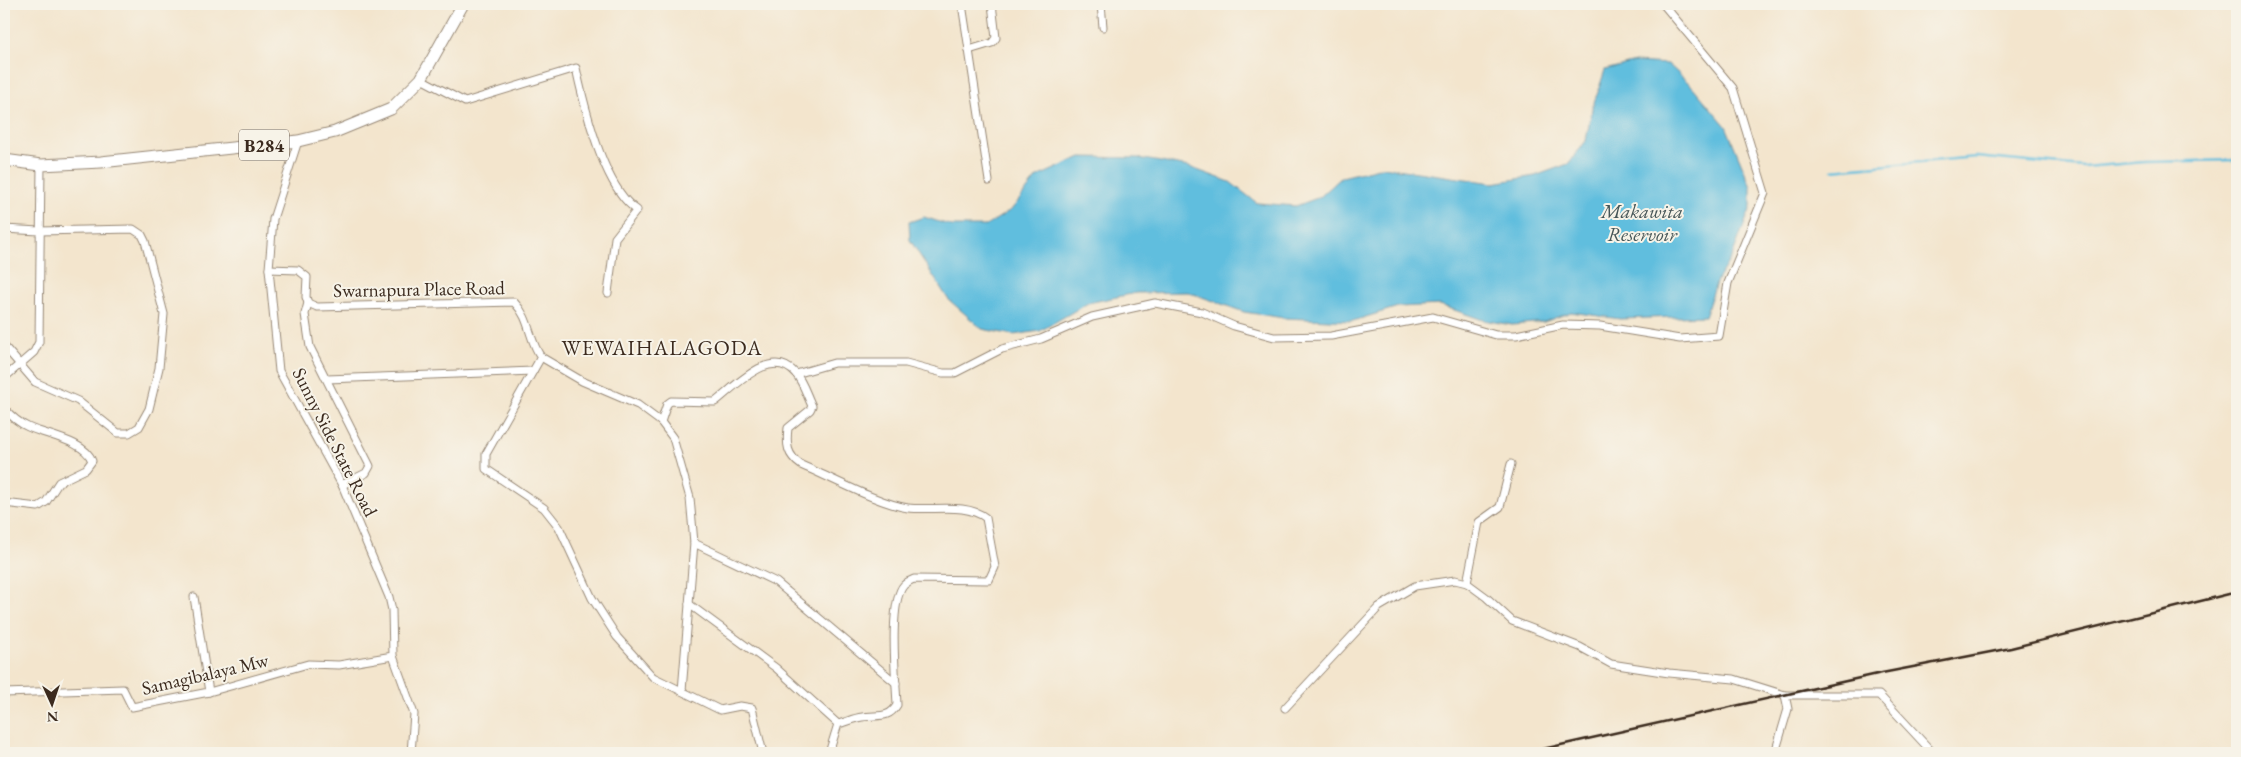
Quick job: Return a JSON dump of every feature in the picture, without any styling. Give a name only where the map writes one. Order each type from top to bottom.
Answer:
[{"type":"main road","name":"B284","points":[[4,160],[41,165],[101,162],[298,141],[335,132],[391,109],[421,79],[463,4]]},
{"type":"street","points":[[962,4],[989,181]]},
{"type":"street","points":[[969,50],[992,43],[996,38],[992,4]]},
{"type":"street","points":[[1101,4],[1103,27]]},
{"type":"street","points":[[796,374],[834,363],[906,363],[943,373],[955,372],[1002,349],[1042,339],[1092,317],[1155,303],[1202,312],[1234,326],[1274,337],[1331,336],[1433,317],[1496,335],[1516,335],[1563,325],[1600,326],[1680,339],[1719,336],[1728,283],[1766,193],[1733,88],[1663,4]]},
{"type":"street","points":[[421,79],[465,102],[576,68],[588,120],[599,150],[627,203],[637,210],[615,238],[608,293]]},
{"type":"street","name":"Sunny Side State Road","points":[[298,141],[273,219],[269,268],[280,371],[342,485],[390,597],[393,656],[414,714],[411,753]]},
{"type":"street","points":[[4,378],[34,352],[39,342],[41,165]]},
{"type":"street","points":[[4,229],[39,231],[133,229],[142,235],[164,314],[160,368],[149,409],[139,427],[129,433],[118,433],[78,401],[35,382],[4,346]]},
{"type":"street","name":"Swarnapura Place Road","points":[[269,268],[298,270],[307,277],[306,297],[308,303],[317,307],[514,302],[524,312],[536,351],[541,357]]},
{"type":"street","points":[[308,303],[304,314],[310,347],[370,466],[366,473],[342,485]]},
{"type":"street","points":[[682,691],[694,543],[690,498],[673,438],[661,422],[638,405],[582,381],[541,357],[486,454],[486,468],[544,508],[559,527],[592,598],[618,637],[653,677],[720,710],[740,706],[752,708],[763,753]]},
{"type":"street","points":[[661,422],[667,404],[671,401],[715,402],[757,369],[769,364],[782,365],[796,374],[812,406],[810,410],[788,428],[786,442],[791,458],[801,465],[889,503],[907,508],[976,510],[986,518],[995,567],[990,580],[914,578],[904,585],[898,596],[894,629],[897,705],[892,713],[885,716],[862,716],[838,724]]},
{"type":"street","points":[[327,379],[533,371]]},
{"type":"street","points":[[4,408],[28,427],[72,442],[91,457],[92,461],[86,470],[59,482],[46,502],[38,507],[4,504]]},
{"type":"street","points":[[1467,583],[1479,522],[1500,507],[1511,464]]},
{"type":"street","points":[[694,543],[776,582],[896,683]]},
{"type":"street","points":[[1285,708],[1379,607],[1415,586],[1430,582],[1455,580],[1467,583],[1486,596],[1512,621],[1580,647],[1611,664],[1669,674],[1734,679],[1785,695],[1880,695],[1933,753]]},
{"type":"street","points":[[194,597],[209,692]]},
{"type":"street","points":[[689,604],[776,668],[838,724]]},
{"type":"street","name":"Samagibalaya Mw","points":[[4,693],[124,689],[132,708],[209,692],[308,664],[339,665],[393,656]]},
{"type":"street","points":[[1775,753],[1788,710],[1785,695]]},
{"type":"street","points":[[829,753],[838,724]]},
{"type":"water","name":"Makawita Reservoir","points":[[1635,62],[1668,64],[1692,86],[1726,126],[1751,187],[1751,207],[1732,256],[1717,280],[1705,316],[1620,319],[1571,312],[1544,322],[1512,325],[1483,320],[1440,305],[1398,307],[1353,321],[1284,318],[1244,312],[1188,292],[1136,293],[1088,303],[1040,331],[1013,335],[982,329],[948,299],[910,240],[909,222],[924,217],[952,226],[986,226],[1012,209],[1037,177],[1081,157],[1138,158],[1189,167],[1230,182],[1257,203],[1296,206],[1320,197],[1342,177],[1383,167],[1493,183],[1535,176],[1568,164],[1586,141],[1592,109],[1605,70]]},
{"type":"waterway","points":[[1832,170],[1976,157],[2083,167],[2145,162],[2237,160]]},
{"type":"railway","points":[[1525,753],[1882,673],[2011,648],[2237,592]]},
{"type":"district","name":"WEWAIHALAGODA","points":[[662,347]]}]
